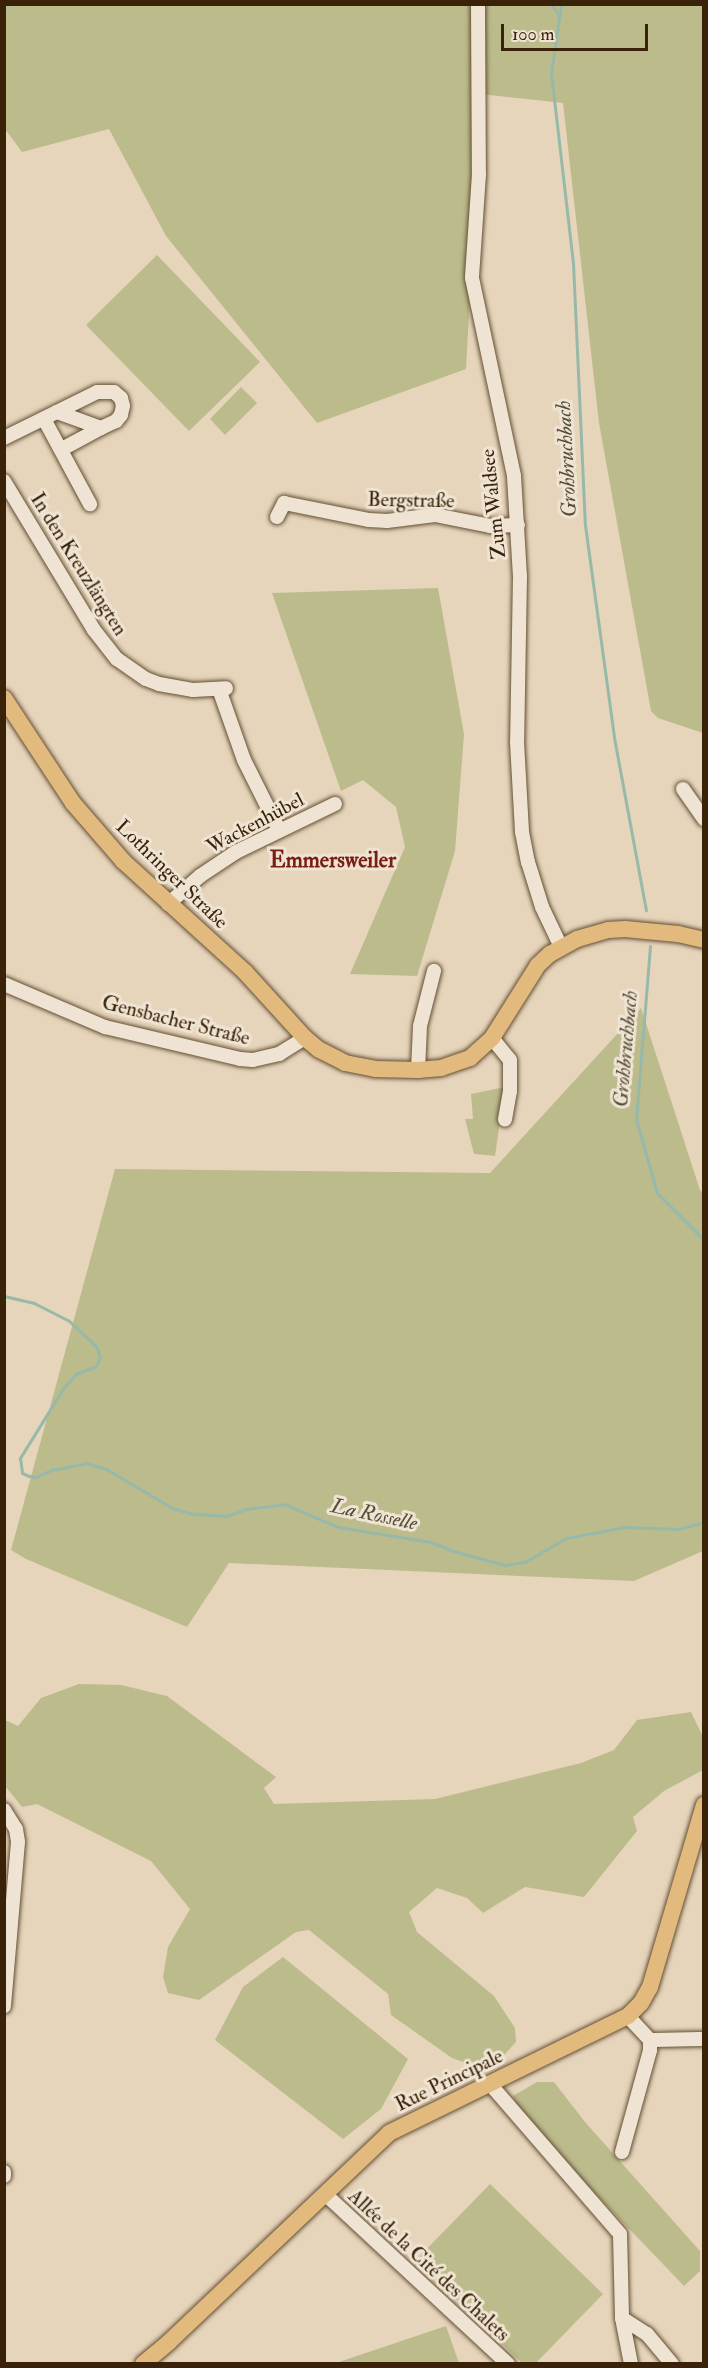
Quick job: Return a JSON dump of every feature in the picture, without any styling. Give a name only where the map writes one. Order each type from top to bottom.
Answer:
[{"type":"main road","name":"Lothringer Straße","points":[[4,698],[73,802],[123,861],[245,972],[305,1038]]},
{"type":"main road","points":[[305,1038],[318,1049],[345,1063],[375,1069],[418,1070],[456,1064],[483,1048],[492,1038],[529,976],[550,954],[561,947],[577,939],[608,930],[649,930],[702,938]]},
{"type":"main road","name":"Rue Principale","points":[[143,2364],[389,2133],[407,2122],[628,2016],[641,2003],[650,1987],[698,1834],[704,1805]]},
{"type":"street","name":"Zum Waldsee","points":[[479,11],[479,174],[472,278],[514,476],[518,525],[519,804],[528,862],[542,907],[561,947]]},
{"type":"street","points":[[4,438],[97,392],[114,392],[121,398],[122,415],[62,449]]},
{"type":"street","points":[[57,412],[101,428]]},
{"type":"street","name":"In den Kreuzlängten","points":[[44,419],[90,504]]},
{"type":"street","name":"In den Kreuzlängten","points":[[4,481],[94,630],[117,659],[146,679],[159,684],[192,690],[222,688],[244,760],[279,830]]},
{"type":"street","name":"Bergstraße","points":[[277,517],[284,503],[369,520],[387,521],[435,515],[490,526],[518,525]]},
{"type":"street","points":[[683,789],[704,819]]},
{"type":"street","name":"Wackenhübel","points":[[168,904],[200,876],[236,852],[335,804]]},
{"type":"street","points":[[418,1070],[420,1026],[434,971]]},
{"type":"street","name":"Gensbacher Straße","points":[[4,984],[105,1027],[240,1059],[253,1060],[279,1054],[305,1038]]},
{"type":"street","points":[[492,1038],[510,1060],[510,1091],[505,1120]]},
{"type":"street","points":[[4,1810],[15,1829],[18,1842],[4,2006]]},
{"type":"street","points":[[622,2152],[648,2061],[650,2040],[628,2016]]},
{"type":"street","points":[[650,2040],[704,2039]]},
{"type":"street","points":[[490,2084],[620,2234],[622,2318],[631,2364]]},
{"type":"street","name":"Allée de la Cité des Chalets","points":[[325,2194],[507,2363]]},
{"type":"street","points":[[622,2318],[647,2334],[672,2364]]},
{"type":"shaded area","points":[[5,5],[703,5],[703,733],[658,718],[651,711],[599,423],[563,103],[481,94],[466,369],[317,423],[166,236],[109,129],[22,152],[5,129]]},
{"type":"shaded area","points":[[157,255],[260,362],[189,431],[86,325]]},
{"type":"shaded area","points":[[241,387],[257,403],[225,435],[210,419]]},
{"type":"shaded area","points":[[438,588],[464,734],[455,851],[417,976],[350,974],[405,847],[396,807],[363,780],[341,791],[272,593]]},
{"type":"shaded area","points":[[641,1008],[700,1190],[703,1193],[703,1551],[634,1581],[229,1563],[187,1627],[26,1559],[11,1550],[115,1169],[490,1173]]},
{"type":"shaded area","points":[[505,1087],[495,1156],[474,1154],[465,1119],[473,1119],[471,1094]]},
{"type":"shaded area","points":[[79,1684],[121,1685],[167,1696],[276,1777],[264,1788],[274,1804],[435,1799],[581,1763],[614,1750],[637,1720],[691,1712],[703,1737],[703,1770],[664,1791],[633,1817],[637,1831],[584,1897],[525,1887],[483,1913],[467,1898],[437,1888],[409,1912],[417,1932],[494,1996],[515,2028],[516,2042],[495,2065],[482,2069],[452,2058],[391,2015],[388,1994],[309,1930],[296,1932],[199,2000],[168,1993],[163,1977],[168,1947],[190,1909],[151,1861],[37,1804],[22,1807],[5,1786],[5,1720],[18,1726],[41,1698]]},
{"type":"shaded area","points":[[283,1957],[408,2059],[381,2109],[343,2139],[215,2040],[243,1987]]},
{"type":"shaded area","points":[[537,2082],[554,2082],[585,2122],[700,2251],[700,2271],[684,2286],[523,2118],[513,2096]]},
{"type":"shaded area","points":[[490,2184],[603,2294],[536,2363],[522,2363],[416,2260]]},
{"type":"shaded area","points":[[446,2326],[459,2363],[336,2363]]},
{"type":"waterway","points":[[551,4],[559,15]]},
{"type":"waterway","name":"Grohbruchbach","points":[[561,4],[551,73],[573,263],[585,525],[615,743],[646,910]]},
{"type":"waterway","name":"Grohbruchbach","points":[[650,946],[636,1119],[657,1193],[704,1240]]},
{"type":"waterway","name":"La Rosselle","points":[[4,1296],[34,1303],[68,1320],[96,1346],[100,1357],[96,1366],[76,1374],[64,1387],[20,1458],[22,1473],[29,1476],[36,1477],[51,1470],[87,1463],[108,1470],[172,1508],[193,1514],[227,1516],[246,1509],[284,1504],[338,1527],[431,1542],[453,1551],[505,1565],[525,1562],[566,1538],[625,1527],[678,1529],[704,1522]]},
{"type":"district","name":"Emmersweiler","points":[[333,861]]}]
